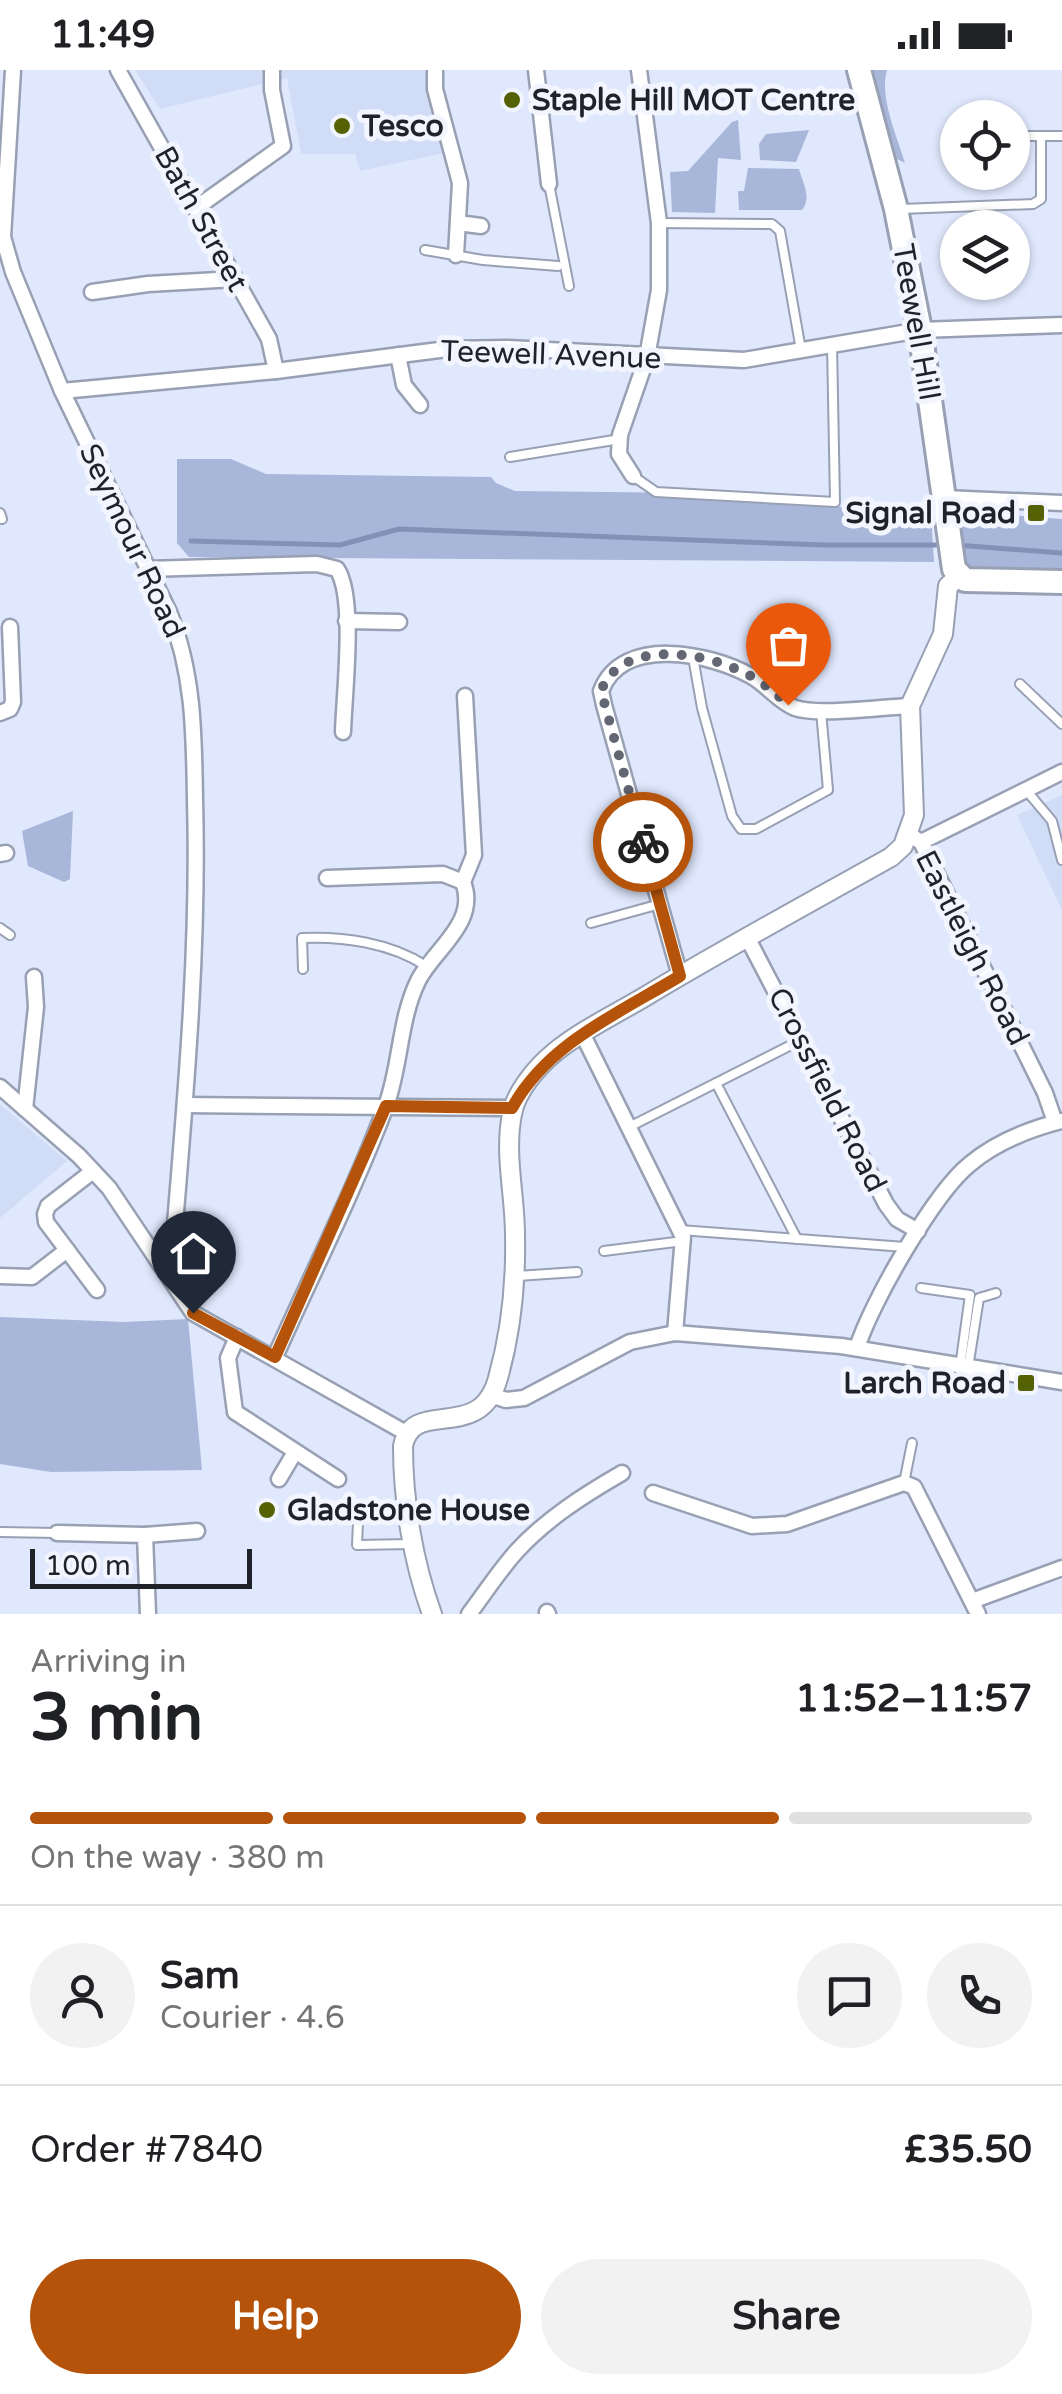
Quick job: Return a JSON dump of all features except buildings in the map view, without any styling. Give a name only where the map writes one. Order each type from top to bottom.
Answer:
[{"type":"main road","name":"Teewell Hill","points":[[858,70],[896,209],[920,330],[956,568]]},
{"type":"main road","points":[[956,568],[965,580],[1062,582]]},
{"type":"street","name":"Seymour Road","points":[[14,70],[3,237],[19,292],[62,391],[177,631],[191,690],[197,889],[174,1236],[160,1262]]},
{"type":"street","name":"Bath Street","points":[[118,70],[269,339],[276,371]]},
{"type":"street","points":[[196,208],[283,146],[272,70]]},
{"type":"street","points":[[435,70],[460,183],[456,255]]},
{"type":"street","points":[[536,70],[549,184]]},
{"type":"street","points":[[633,476],[620,454],[620,438],[647,357],[659,290],[659,223],[638,70]]},
{"type":"street","points":[[458,223],[481,226]]},
{"type":"street","points":[[92,292],[234,279]]},
{"type":"street","name":"Teewell Avenue","points":[[62,391],[276,371],[447,349],[508,348],[744,360],[920,330],[1062,325]]},
{"type":"street","points":[[398,355],[404,385],[420,405]]},
{"type":"street","points":[[946,505],[1062,503]]},
{"type":"street","points":[[148,570],[329,566],[336,569],[344,580],[346,621],[343,732]]},
{"type":"street","points":[[914,838],[910,706],[943,634],[948,586],[956,568]]},
{"type":"street","points":[[346,621],[399,622]]},
{"type":"street","points":[[0,713],[10,709],[13,702],[10,626]]},
{"type":"street","points":[[680,976],[601,691],[614,668],[632,660],[665,655],[693,658],[731,666],[796,708],[910,706]]},
{"type":"street","points":[[275,1357],[386,1106],[405,1016],[426,966],[446,948],[464,913],[467,892],[463,882],[474,856],[465,696]]},
{"type":"street","points":[[406,1433],[424,1421],[465,1417],[492,1395],[513,1306],[515,1232],[507,1151],[512,1108],[538,1069],[582,1034],[891,857],[914,838],[1062,772]]},
{"type":"street","name":"Eastleigh Road","points":[[914,838],[1059,1121]]},
{"type":"street","points":[[327,878],[442,874],[463,882]]},
{"type":"street","name":"Crossfield Road","points":[[747,937],[886,1204],[897,1219],[918,1231]]},
{"type":"street","points":[[25,1109],[36,1007],[34,977]]},
{"type":"street","points":[[582,1034],[681,1235],[674,1332]]},
{"type":"street","points":[[3,1095],[25,1109],[109,1188],[193,1313],[406,1433]]},
{"type":"street","points":[[184,1105],[512,1108]]},
{"type":"street","points":[[856,1348],[870,1312],[952,1181],[974,1160],[1009,1140],[1059,1121]]},
{"type":"street","points":[[93,1171],[48,1206],[45,1214],[46,1222],[97,1290]]},
{"type":"street","points":[[0,1276],[32,1276],[67,1250]]},
{"type":"street","points":[[492,1395],[506,1400],[524,1398],[630,1342],[674,1332],[856,1348],[1062,1382]]},
{"type":"street","points":[[237,1337],[228,1358],[236,1412],[338,1479]]},
{"type":"street","points":[[406,1433],[404,1474],[414,1544],[432,1614]]},
{"type":"street","points":[[279,1479],[295,1452]]},
{"type":"street","points":[[469,1614],[534,1534],[585,1494],[622,1473]]},
{"type":"street","points":[[653,1492],[752,1526],[768,1526],[787,1524],[904,1482],[914,1487],[975,1608],[1062,1568]]},
{"type":"street","points":[[56,1532],[197,1531]]},
{"type":"street","points":[[145,1534],[148,1614]]},
{"type":"lane","points":[[1030,136],[1062,136]]},
{"type":"lane","points":[[896,209],[1033,204],[1041,199],[1041,136]]},
{"type":"lane","points":[[549,184],[569,286]]},
{"type":"lane","points":[[659,223],[772,224],[780,231],[802,350]]},
{"type":"lane","points":[[425,250],[558,266]]},
{"type":"lane","points":[[633,476],[656,492],[835,502],[832,345]]},
{"type":"lane","points":[[510,457],[620,438]]},
{"type":"lane","points":[[693,658],[702,708],[732,816],[741,829],[756,829],[828,790],[821,710]]},
{"type":"lane","points":[[1020,684],[1062,724]]},
{"type":"lane","points":[[1026,790],[1052,822],[1062,860]]},
{"type":"lane","points":[[591,923],[660,904]]},
{"type":"lane","points":[[0,928],[10,935]]},
{"type":"lane","points":[[304,969],[302,938],[326,937],[404,952],[426,966]]},
{"type":"lane","points":[[628,1127],[801,1040]]},
{"type":"lane","points":[[716,1083],[798,1239]]},
{"type":"lane","points":[[604,1250],[681,1235],[908,1248]]},
{"type":"lane","points":[[514,1276],[578,1272]]},
{"type":"lane","points":[[920,1288],[970,1295],[964,1368]]},
{"type":"lane","points":[[964,1368],[980,1298],[996,1293]]},
{"type":"lane","points":[[904,1482],[912,1443]]},
{"type":"lane","points":[[358,1522],[357,1545],[414,1544]]},
{"type":"lane","points":[[0,1532],[56,1532]]},
{"type":"shaded area","points":[[135,70],[431,70],[430,90],[444,153],[360,171],[355,154],[301,154],[287,78],[160,109]]},
{"type":"shaded area","points":[[872,70],[887,70],[887,104],[905,163],[897,159]]},
{"type":"shaded area","points":[[738,120],[741,160],[718,158],[715,213],[672,212],[670,172],[688,171]]},
{"type":"shaded area","points":[[809,130],[796,162],[760,160],[759,144],[766,134]]},
{"type":"shaded area","points":[[748,168],[799,169],[806,195],[802,210],[739,210],[738,191],[744,191]]},
{"type":"shaded area","points":[[177,459],[231,459],[266,474],[491,477],[515,491],[677,494],[931,513],[934,562],[189,557],[177,543]]},
{"type":"shaded area","points":[[956,511],[1062,519],[1062,571],[971,569],[960,562]]},
{"type":"shaded area","points":[[1062,795],[1062,910],[1017,815]]},
{"type":"shaded area","points":[[73,811],[70,879],[64,882],[28,866],[22,831]]},
{"type":"shaded area","points":[[0,1104],[67,1161],[0,1218]]},
{"type":"shaded area","points":[[0,1317],[124,1322],[188,1319],[202,1470],[51,1472],[0,1464]]},
{"type":"waterway","points":[[191,541],[340,545],[399,529],[825,545],[945,545]]},
{"type":"waterway","points":[[956,545],[1062,553]]},
{"type":"way so far","points":[[643,842],[601,691],[614,668],[632,660],[689,656],[731,666],[754,678],[788,705]]},
{"type":"place","name":"Staple Hill MOT Centre","points":[[512,100]]},
{"type":"place","name":"Tesco","points":[[342,126]]},
{"type":"place","name":"Signal Road","points":[[1036,513]]},
{"type":"place","name":"Larch Road","points":[[1026,1383]]},
{"type":"place","name":"Gladstone House","points":[[267,1510]]},
{"type":"route","points":[[193,1313],[275,1357],[386,1106],[512,1108],[525,1085],[556,1052],[680,976],[643,842]]}]
